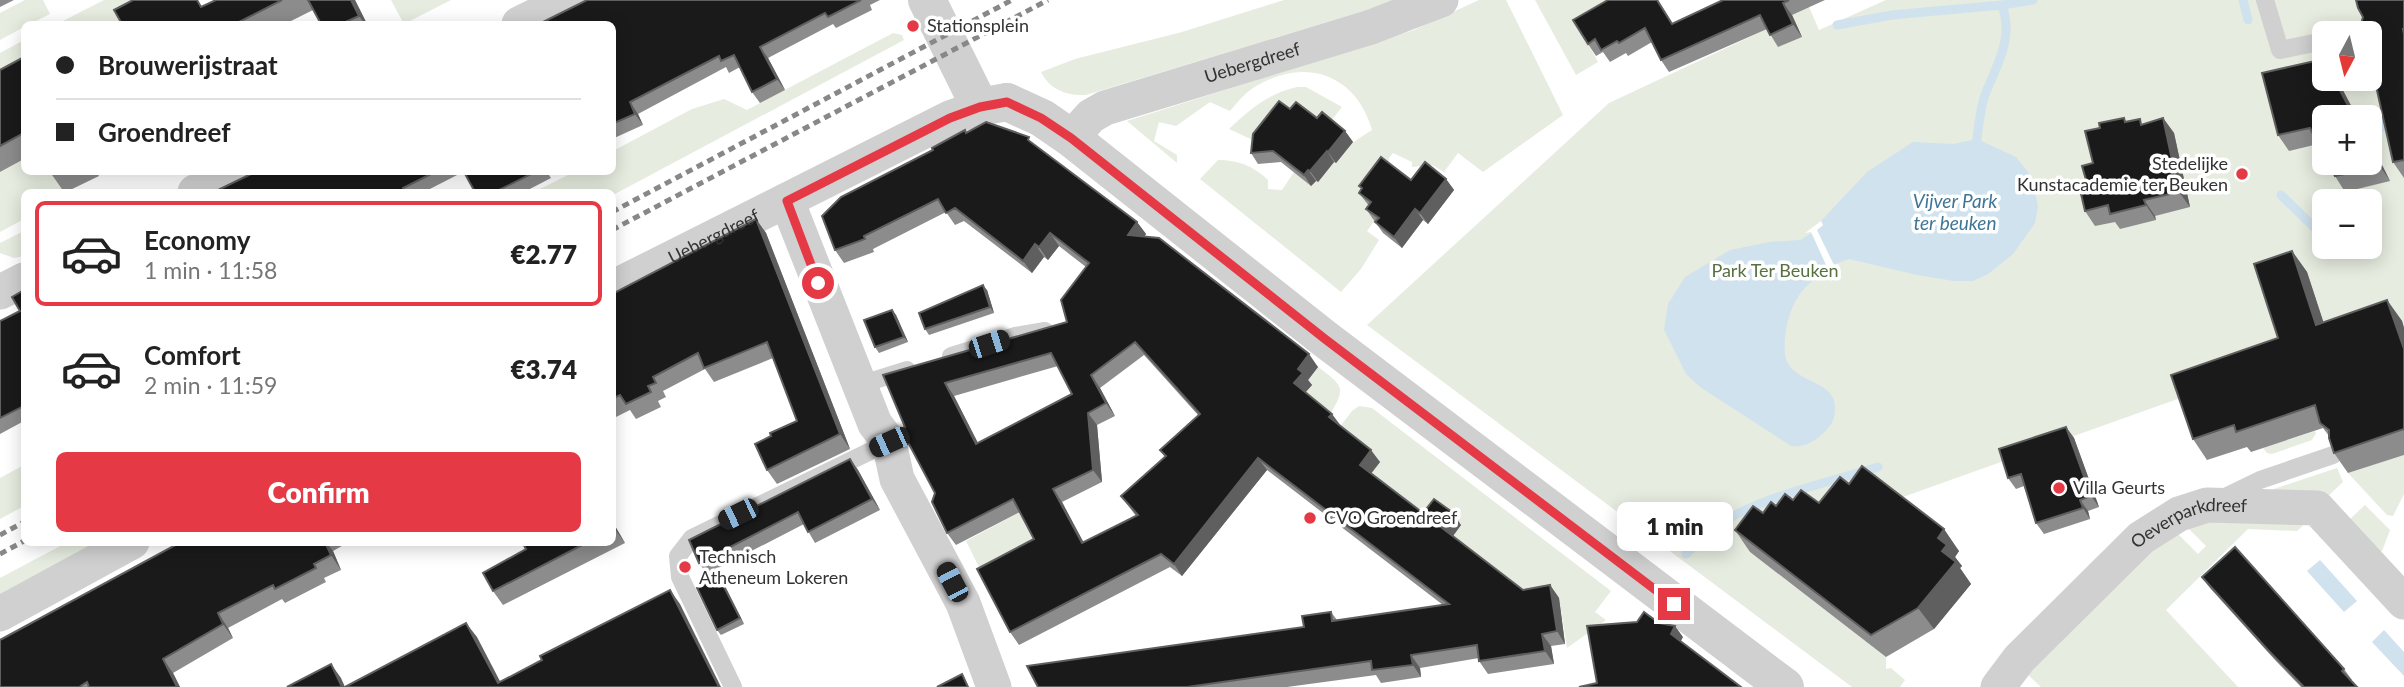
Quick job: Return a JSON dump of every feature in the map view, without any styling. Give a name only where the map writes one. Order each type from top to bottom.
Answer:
[{"type":"street","points":[[525,21],[567,0]]},
{"type":"street","points":[[927,0],[993,105],[1041,118],[1071,138],[1325,339],[1784,687]]},
{"type":"street","points":[[957,0],[993,105]]},
{"type":"street","name":"Uebergdreef","points":[[1071,138],[1091,116],[1105,108],[1371,27],[1441,0]]},
{"type":"street","name":"Uebergdreef","points":[[616,286],[950,118],[993,105]]},
{"type":"street","points":[[201,189],[229,175]]},
{"type":"street","points":[[787,201],[875,424],[889,442],[897,479],[963,603],[994,687]]},
{"type":"street","points":[[0,292],[21,282]]},
{"type":"street","name":"Oeverparkdreef","points":[[1998,687],[2019,659],[2141,538],[2179,514],[2207,505],[2317,508],[2404,602]]},
{"type":"street","points":[[0,614],[125,546]]},
{"type":"lane","points":[[2265,0],[2280,50],[2312,43]]},
{"type":"lane","points":[[859,385],[1015,336],[1062,329]]},
{"type":"lane","points":[[733,687],[680,577],[678,556],[692,538],[889,442]]},
{"type":"lane","points":[[2207,505],[2260,480],[2333,455]]},
{"type":"green space","points":[[25,0],[43,0],[50,14],[36,21],[21,21],[21,29],[0,40],[0,13]]},
{"type":"green space","points":[[104,0],[154,0],[138,21],[63,21]]},
{"type":"green space","points":[[391,0],[451,0],[410,21],[402,21]]},
{"type":"green space","points":[[1284,0],[1400,0],[1086,95],[1060,91],[1049,83],[1041,72],[1075,59],[1182,32]]},
{"type":"green space","points":[[1479,0],[1506,0],[1563,115],[1483,172],[1458,153],[1444,172],[1432,165],[1412,167],[1412,162],[1393,153],[1389,158],[1389,168],[1367,204],[1378,212],[1383,209],[1367,231],[1379,240],[1361,269],[1341,292],[1200,179],[1218,160],[1233,161],[1257,171],[1268,180],[1268,189],[1282,190],[1294,172],[1311,186],[1318,182],[1334,159],[1372,130],[1354,95],[1340,83],[1308,72],[1290,73],[1272,78],[1253,88],[1230,111],[1210,102],[1176,126],[1159,122],[1154,141],[1177,155],[1177,163],[1127,121],[1414,30]]},
{"type":"green space","points":[[1535,0],[1653,0],[1582,33],[1598,62],[1576,75]]},
{"type":"green space","name":"Park Ter Beuken","points":[[1785,0],[1806,0],[1819,30],[1886,0],[2404,0],[2404,328],[2401,321],[1750,552],[1886,657],[1886,669],[1891,668],[1905,680],[1900,687],[1852,687],[1367,325],[1609,103],[1769,28],[1801,37]]},
{"type":"green space","points":[[893,33],[902,35],[904,40],[616,193],[616,189],[540,189],[568,175],[616,175],[616,149],[692,109],[724,99],[747,110]]},
{"type":"green space","points":[[21,42],[21,68],[0,78],[0,53]]},
{"type":"green space","points":[[1297,87],[1306,87],[1342,107],[1323,131],[1253,140],[1229,129],[1260,103]]},
{"type":"green space","points":[[21,161],[21,175],[56,175],[62,189],[21,189],[21,221],[0,232],[0,172]]},
{"type":"green space","points":[[21,232],[21,257],[14,258],[0,253],[0,243]]},
{"type":"green space","points":[[1318,367],[1340,388],[1338,399],[1329,416],[1296,404],[1306,381]]},
{"type":"green space","points":[[1359,406],[1372,408],[1611,591],[1595,612],[1606,620],[1567,648],[1559,598],[1532,603],[1326,445],[1352,411]]},
{"type":"green space","points":[[2315,431],[2312,440],[2272,454],[2263,448]]},
{"type":"green space","points":[[2404,455],[2404,494],[2393,516],[2387,515],[2348,473]]},
{"type":"green space","points":[[21,467],[21,508],[0,519],[0,478]]},
{"type":"green space","points":[[2337,468],[2343,482],[2325,499],[2265,492]]},
{"type":"green space","points":[[2365,505],[2390,530],[2382,551],[2377,553],[2347,522]]},
{"type":"green space","points":[[1022,511],[1043,552],[986,581],[966,541]]},
{"type":"green space","points":[[2310,519],[2297,531],[2248,529],[2166,610],[2238,687],[2041,687],[2026,673],[2153,546],[2175,531],[2198,554],[2206,546],[2185,525],[2193,521]]},
{"type":"green space","points":[[60,546],[100,546],[0,599],[0,578]]},
{"type":"water","points":[[2388,108],[2393,129],[2382,132],[2382,109]]},
{"type":"water","name":"Vijver Park ter beuken","points":[[1977,139],[2016,157],[2031,176],[2038,206],[2035,223],[2013,254],[1988,274],[1973,281],[1917,275],[1849,259],[1822,269],[1794,303],[1785,340],[1788,364],[1803,377],[1829,392],[1834,399],[1833,421],[1820,436],[1807,444],[1791,446],[1700,387],[1686,374],[1664,330],[1668,304],[1685,277],[1730,250],[1770,242],[1800,240],[1823,226],[1821,221],[1867,172],[1913,142],[1953,144]]},
{"type":"water","points":[[2320,560],[2357,601],[2344,612],[2307,571]]},
{"type":"water","points":[[2384,630],[2404,652],[2404,676],[2372,642]]},
{"type":"pier","points":[[1821,221],[1823,225],[1817,230],[1834,265],[1838,264],[1840,267],[1824,274],[1822,269],[1827,267],[1811,232],[1805,233]]},
{"type":"building","points":[[133,0],[197,0],[201,7],[216,0],[282,0],[241,21],[120,21],[114,10]]},
{"type":"building","points":[[308,0],[351,0],[359,16],[348,21],[319,21]]},
{"type":"building","points":[[587,0],[861,0],[828,17],[825,13],[760,47],[777,79],[752,92],[734,55],[721,61],[719,56],[630,102],[635,114],[616,122],[616,21],[545,21]]},
{"type":"building","points":[[1608,0],[1657,0],[1672,24],[1723,0],[1789,0],[1783,3],[1793,24],[1770,35],[1760,15],[1661,60],[1645,28],[1601,50],[1595,39],[1588,44],[1573,20]]},
{"type":"building","points":[[2356,0],[2404,0],[2404,160],[2393,162],[2377,91],[2382,91],[2382,21],[2362,21],[2363,17]]},
{"type":"building","points":[[21,59],[21,135],[0,146],[0,70]]},
{"type":"building","points":[[2312,62],[2312,91],[2340,91],[2348,105],[2312,105],[2312,132],[2310,128],[2278,135],[2262,73]]},
{"type":"building","points":[[1279,101],[1290,109],[1296,102],[1317,118],[1322,112],[1345,131],[1304,175],[1273,151],[1251,153],[1253,134]]},
{"type":"building","points":[[2124,118],[2125,122],[2140,119],[2141,125],[2163,118],[2179,192],[2144,200],[2146,205],[2110,214],[2108,205],[2085,211],[2078,181],[2086,180],[2082,166],[2093,163],[2085,131],[2100,128],[2099,123]]},
{"type":"building","points":[[986,122],[1029,137],[1028,140],[1137,222],[1128,235],[1159,238],[1309,354],[1298,369],[1303,373],[1294,383],[1332,414],[1329,417],[1371,450],[1360,465],[1423,513],[1434,499],[1452,512],[1441,527],[1523,590],[1550,585],[1557,631],[1542,634],[1545,651],[1479,661],[1477,645],[1411,655],[1413,665],[1372,670],[1371,661],[1187,687],[1038,687],[1027,666],[1304,627],[1302,616],[1331,612],[1332,621],[1449,604],[1258,458],[1174,564],[1161,554],[1010,632],[977,569],[1034,539],[1013,499],[947,533],[932,502],[935,493],[901,429],[905,427],[883,375],[1067,322],[1061,300],[1089,263],[1050,233],[1039,247],[1035,244],[1023,261],[955,208],[946,213],[938,199],[864,236],[865,239],[835,250],[822,216],[841,197],[933,150],[932,148],[965,130],[966,133]],"holes":[[[1135,342],[1200,414],[1160,450],[1166,456],[1121,496],[1138,515],[1082,543],[1053,489],[1093,470],[1088,413],[1106,403],[1091,375]],[[1051,353],[1072,394],[976,444],[945,383]]]},
{"type":"building","points":[[1381,157],[1411,180],[1425,162],[1446,179],[1420,213],[1415,209],[1394,237],[1375,222],[1379,218],[1366,209],[1371,202],[1359,193],[1362,188],[1359,186]]},
{"type":"building","points":[[249,175],[429,175],[404,189],[220,189]]},
{"type":"building","points":[[466,175],[529,175],[501,189],[473,189]]},
{"type":"building","points":[[756,219],[840,434],[767,470],[755,444],[771,436],[770,433],[797,421],[767,342],[704,368],[698,353],[653,377],[656,383],[648,386],[651,392],[626,404],[620,395],[616,397],[616,292]]},
{"type":"building","points":[[2292,251],[2316,325],[2387,300],[2404,349],[2404,429],[2334,453],[2329,430],[2320,423],[2315,405],[2236,432],[2234,425],[2193,439],[2171,375],[2278,338],[2254,264]]},
{"type":"building","points":[[983,285],[990,307],[925,329],[919,313]]},
{"type":"building","points":[[21,292],[21,408],[0,418],[0,321],[20,311],[12,297]]},
{"type":"building","points":[[892,310],[904,337],[875,347],[864,320]]},
{"type":"building","points":[[2066,427],[2091,496],[2080,500],[2083,508],[2036,523],[2021,474],[2008,478],[1999,449]]},
{"type":"building","points":[[850,459],[872,499],[808,532],[798,512],[699,563],[689,540]]},
{"type":"building","points":[[1862,466],[1944,529],[1938,538],[1947,545],[1942,551],[1956,562],[1918,608],[1871,635],[1735,530],[1753,506],[1763,513],[1771,502],[1776,506],[1785,494],[1793,500],[1801,490],[1819,503],[1840,477],[1849,484]]},
{"type":"building","points":[[174,546],[327,546],[331,555],[314,564],[316,568],[275,589],[273,585],[218,613],[223,624],[163,659],[177,687],[89,687],[87,682],[79,687],[0,687],[0,640]]},
{"type":"building","points":[[524,546],[580,546],[493,591],[483,573],[526,549]]},
{"type":"building","points":[[2235,547],[2357,687],[2304,687],[2202,577]]},
{"type":"building","points":[[719,577],[740,618],[717,630],[697,588]]},
{"type":"building","points":[[670,590],[719,687],[345,687],[466,623],[498,683],[542,660],[540,656]]},
{"type":"building","points":[[1644,612],[1659,623],[1675,626],[1671,634],[1741,687],[1579,687],[1597,683],[1587,626],[1637,622]]},
{"type":"building","points":[[331,664],[342,687],[287,687]]},
{"type":"building","points":[[962,674],[968,687],[937,687]]},
{"type":"waterway","points":[[1837,25],[1892,15],[2033,0]]},
{"type":"waterway","points":[[2243,0],[2248,20]]},
{"type":"waterway","points":[[1977,139],[1983,100],[2005,40],[2002,5]]},
{"type":"waterway","points":[[2281,195],[2312,225]]},
{"type":"waterway","points":[[1686,554],[1720,524],[1750,508],[1786,494],[1878,467]]},
{"type":"railway","points":[[616,210],[1012,0]]},
{"type":"railway","points":[[616,228],[1048,0]]},
{"type":"railway","points":[[0,535],[21,524]]},
{"type":"railway","points":[[0,554],[21,543]]},
{"type":"place","name":"Stationsplein","points":[[913,26]]},
{"type":"place","name":"Stedelijke Kunstacademie ter Beuken","points":[[2242,174]]},
{"type":"place","name":"Villa Geurts","points":[[2059,488]]},
{"type":"place","name":"CVO Groendreef","points":[[1310,518]]},
{"type":"place","name":"Technisch Atheneum Lokeren","points":[[685,567]]},
{"type":"route","points":[[818,283],[787,201],[959,113],[1007,102],[1041,118],[1071,138],[1325,339],[1674,604]]}]
